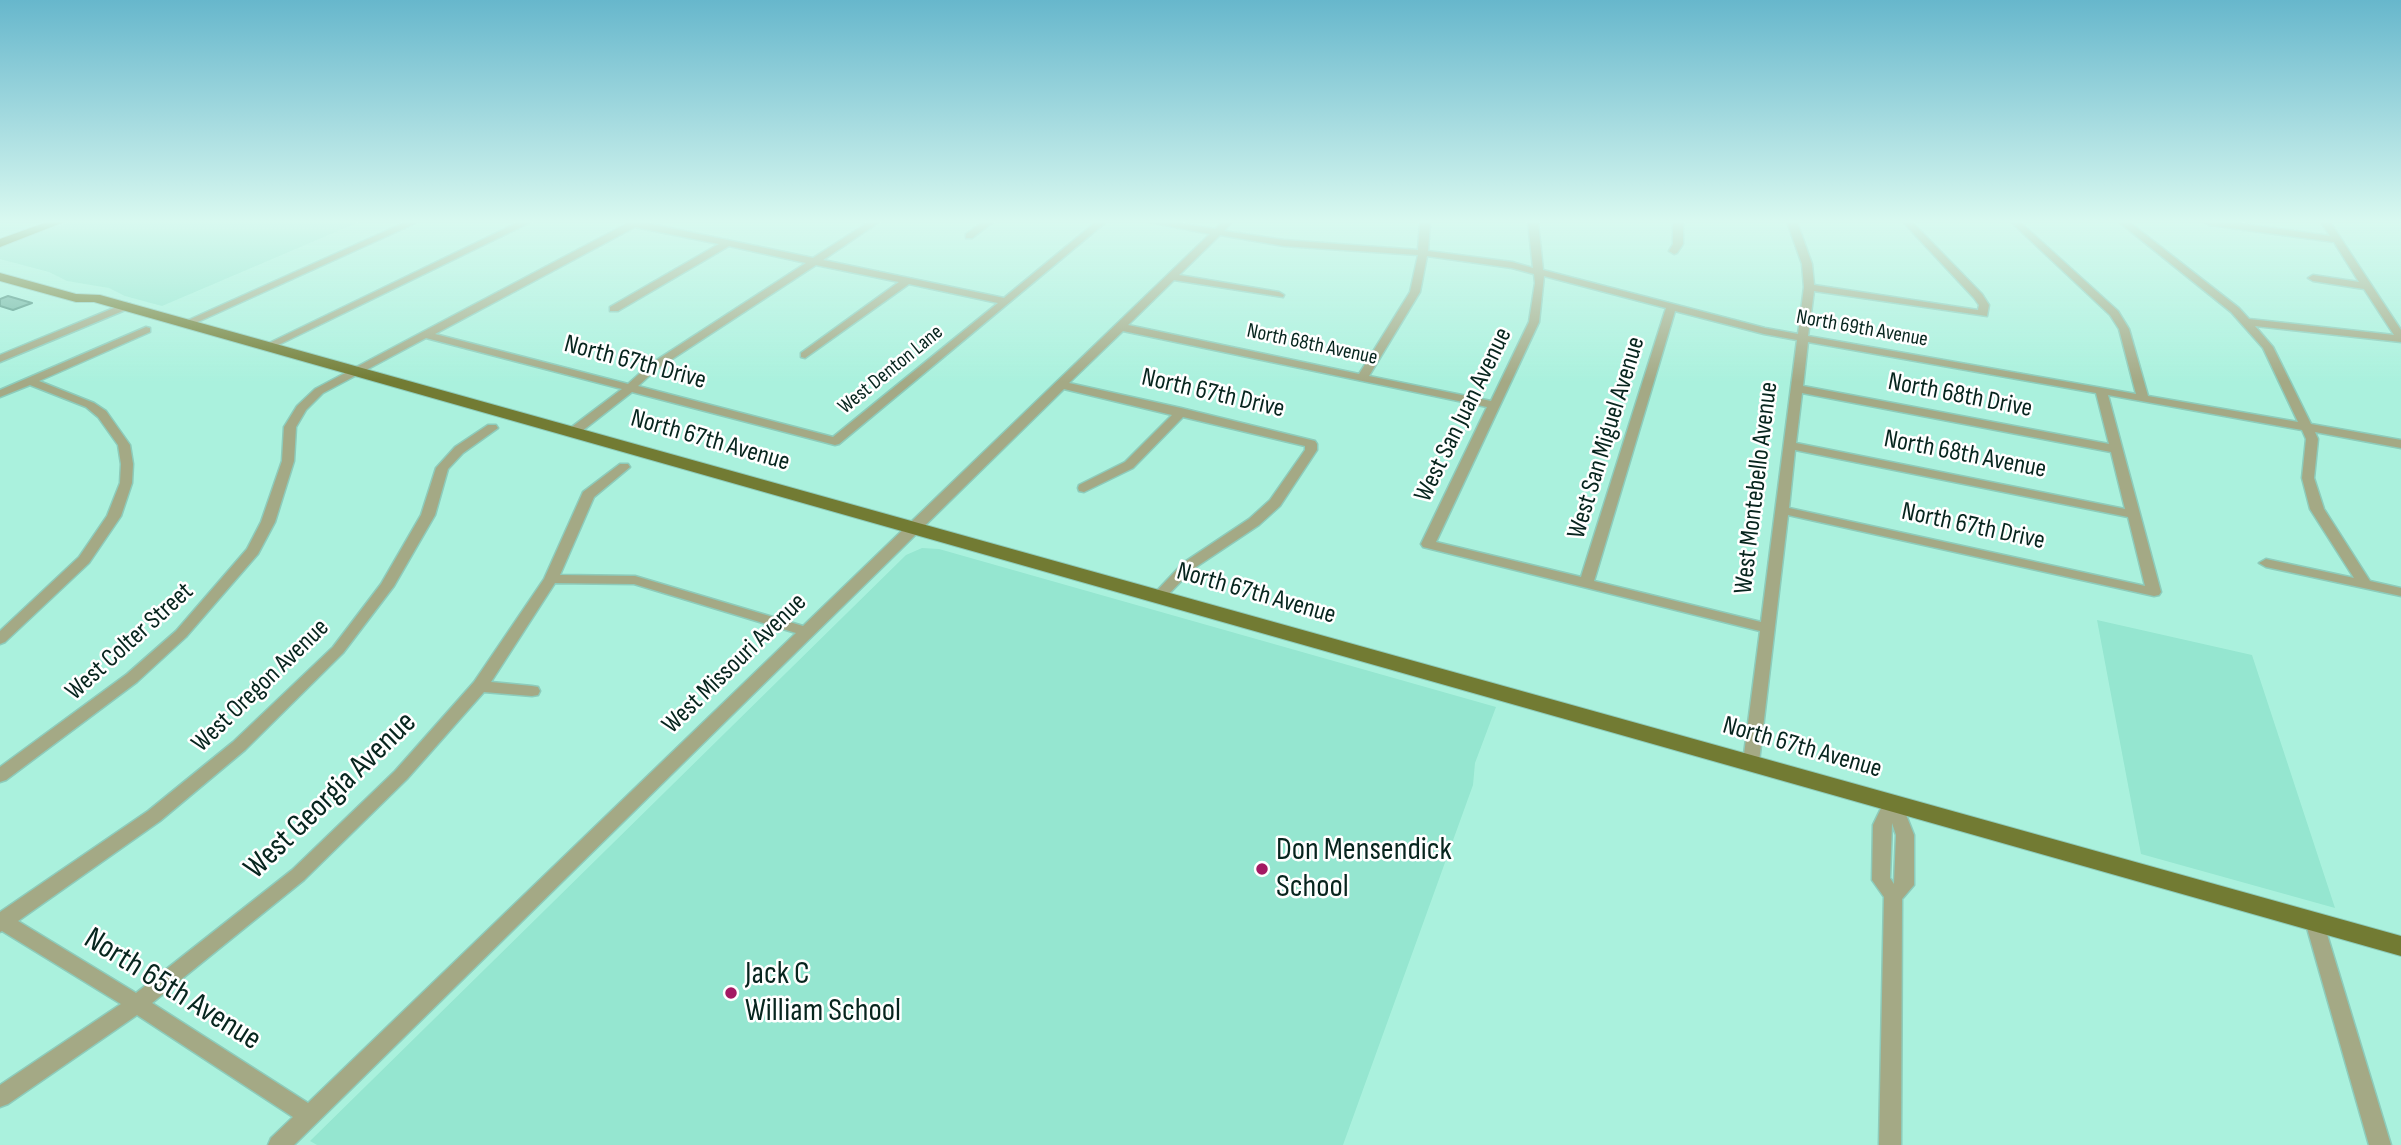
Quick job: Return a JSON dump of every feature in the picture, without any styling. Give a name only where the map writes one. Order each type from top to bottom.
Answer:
[{"type":"main road","name":"North 67th Avenue","points":[[35,275],[93,291],[95,298]]},
{"type":"main road","name":"North 67th Avenue","points":[[0,277],[76,298],[95,298],[126,306],[2401,946]]},
{"type":"street","points":[[187,323],[294,275]]},
{"type":"street","points":[[268,346],[415,275]]},
{"type":"street","name":"West Colter Street","points":[[0,776],[132,678],[181,634],[253,551],[268,522],[288,461],[290,427],[319,391],[535,275]]},
{"type":"street","points":[[614,309],[672,275]]},
{"type":"street","points":[[573,432],[670,355],[794,275]]},
{"type":"street","points":[[880,275],[1005,301]]},
{"type":"street","name":"West Denton Lane","points":[[835,441],[1036,275]]},
{"type":"street","points":[[1363,377],[1409,305],[1418,275]]},
{"type":"street","name":"West San Juan Avenue","points":[[1538,275],[1539,302],[1534,322],[1428,544],[1586,583]]},
{"type":"street","name":"North 69th Avenue","points":[[1557,275],[1726,323],[1801,338],[2401,444]]},
{"type":"street","name":"West Montebello Avenue","points":[[1751,762],[1809,287],[1808,275]]},
{"type":"street","points":[[1809,287],[1983,314],[1984,305],[1958,275]]},
{"type":"street","points":[[2073,275],[2114,313],[2124,329],[2143,398]]},
{"type":"street","points":[[2190,275],[2247,321],[2277,362],[2312,439],[2308,478],[2314,501],[2328,528],[2365,584]]},
{"type":"street","points":[[2360,275],[2401,339]]},
{"type":"street","points":[[1172,277],[1279,295]]},
{"type":"street","name":"West Missouri Avenue","points":[[279,1145],[1172,277]]},
{"type":"street","points":[[2313,278],[2367,286]]},
{"type":"street","points":[[805,355],[907,281]]},
{"type":"street","points":[[0,359],[126,306]]},
{"type":"street","name":"West San Miguel Avenue","points":[[1586,583],[1671,308]]},
{"type":"street","points":[[2247,321],[2401,339]]},
{"type":"street","name":"North 68th Avenue","points":[[1120,327],[1494,405]]},
{"type":"street","points":[[0,394],[146,330]]},
{"type":"street","name":"North 67th Drive","points":[[424,334],[835,441]]},
{"type":"street","points":[[0,639],[84,560],[114,516],[126,483],[124,445],[102,414],[90,405],[29,381]]},
{"type":"street","name":"North 67th Drive","points":[[1062,385],[1311,444],[1311,450],[1275,503],[1254,522],[1188,566],[1159,596]]},
{"type":"street","name":"North 68th Drive","points":[[1795,388],[2116,449]]},
{"type":"street","points":[[2101,391],[2133,514]]},
{"type":"street","points":[[1084,488],[1129,465],[1181,412]]},
{"type":"street","name":"West Oregon Avenue","points":[[1,922],[108,851],[164,808],[239,746],[338,650],[387,586],[424,524],[442,468],[459,450],[492,428]]},
{"type":"street","name":"North 68th Avenue","points":[[1788,445],[2133,514]]},
{"type":"street","name":"West Georgia Avenue","points":[[0,1097],[137,1004],[298,875],[401,775],[480,686],[551,579],[589,495],[624,467]]},
{"type":"street","name":"North 67th Drive","points":[[1781,510],[2154,592],[2133,514]]},
{"type":"street","points":[[2266,562],[2401,592]]},
{"type":"street","points":[[551,579],[635,580],[808,632]]},
{"type":"street","points":[[1586,583],[1767,628]]},
{"type":"street","points":[[480,686],[532,691]]},
{"type":"street","points":[[1890,1145],[1894,897],[1905,885],[1905,835],[1892,802]]},
{"type":"street","points":[[2314,921],[2380,1145]]},
{"type":"street","name":"North 65th Avenue","points":[[1,922],[137,1004],[310,1115]]},
{"type":"shaded area","points":[[56,275],[234,275],[162,306],[125,296],[109,288],[67,281]]},
{"type":"shaded area","name":"Jack C William School","points":[[922,548],[939,549],[1496,707],[1475,763],[1473,785],[1343,1145],[317,1145],[310,1141],[906,555]]},
{"type":"shaded area","points":[[2097,620],[2252,655],[2335,908],[2141,854]]},
{"type":"building","points":[[8,296],[32,303],[13,310],[0,306],[0,299]]},
{"type":"place","name":"Don Mensendick School","points":[[1262,869]]},
{"type":"place","name":"Jack C William School","points":[[731,993]]}]
